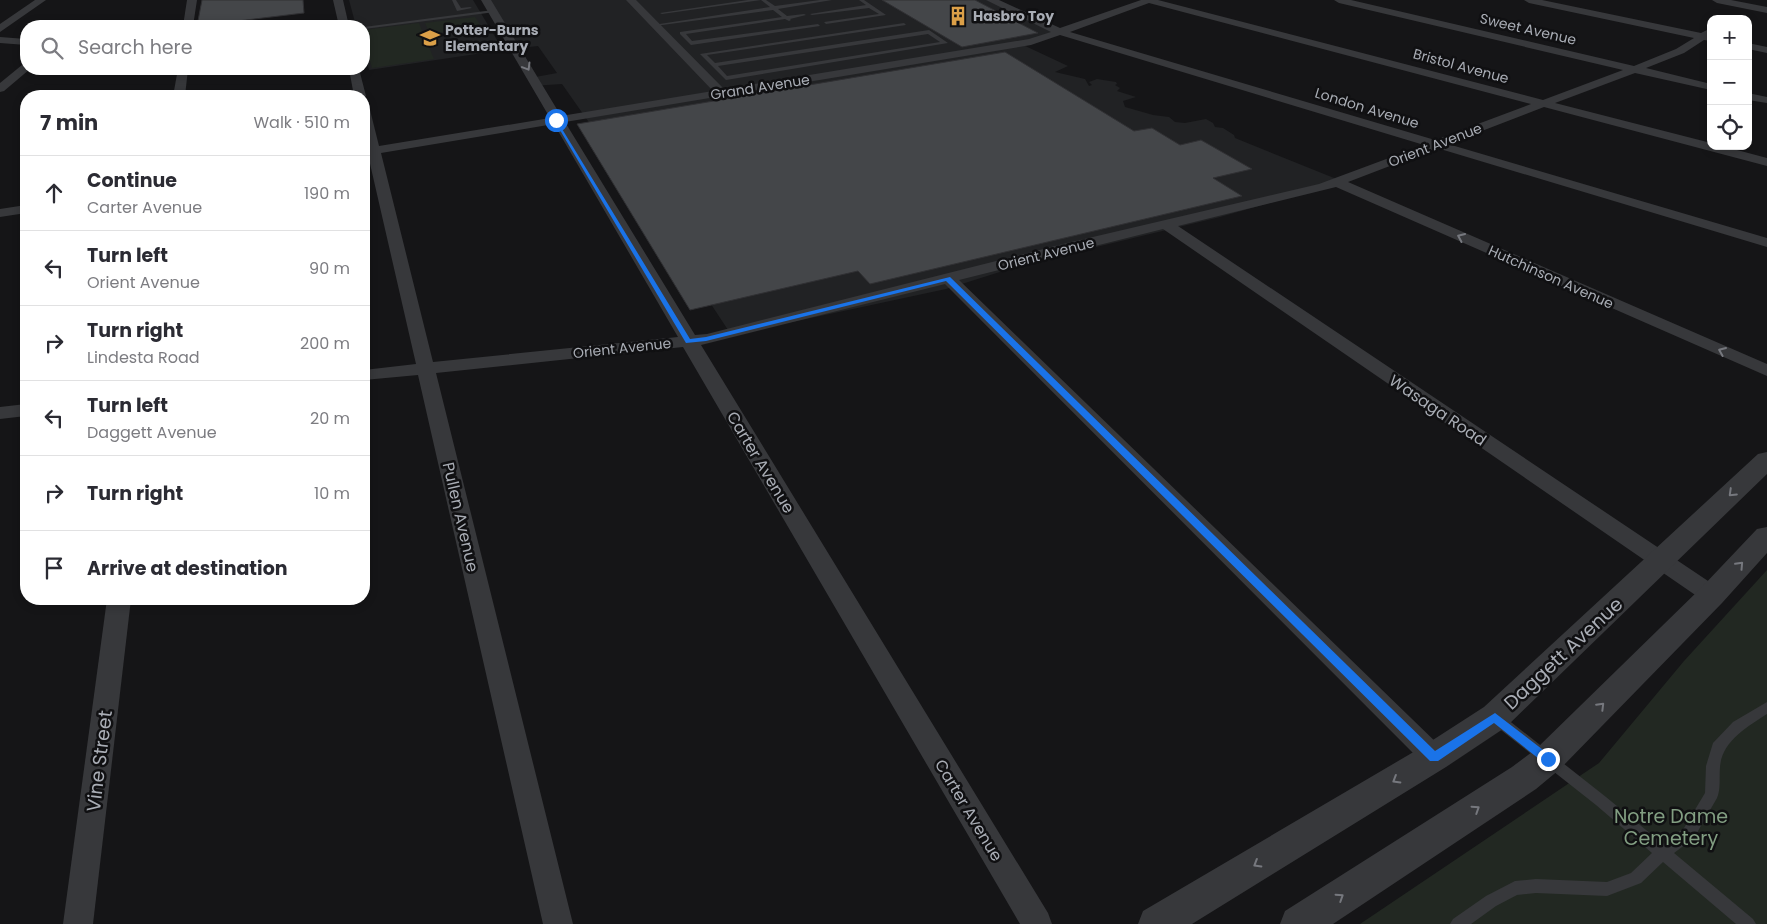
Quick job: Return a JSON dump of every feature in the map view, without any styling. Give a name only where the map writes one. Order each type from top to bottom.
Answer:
[{"type":"street","points":[[0,29],[41,0]]},
{"type":"street","points":[[189,20],[192,0]]},
{"type":"street","points":[[338,0],[343,20]]},
{"type":"street","points":[[631,0],[722,93]]},
{"type":"street","name":"London Avenue","points":[[991,0],[1060,32],[1767,243]]},
{"type":"street","name":"Grand Avenue","points":[[370,151],[1031,42],[1149,0]]},
{"type":"street","name":"Bristol Avenue","points":[[1149,0],[1767,162]]},
{"type":"street","name":"Sweet Avenue","points":[[1339,0],[1707,86]]},
{"type":"street","points":[[1529,0],[1707,36]]},
{"type":"street","points":[[1717,0],[1747,3],[1767,10]]},
{"type":"street","points":[[1732,14],[1747,3]]},
{"type":"street","name":"Carter Avenue","points":[[489,5],[1037,924]]},
{"type":"street","name":"Orient Avenue","points":[[370,374],[706,339],[1336,182],[1680,51],[1707,37]]},
{"type":"street","points":[[0,40],[20,42]]},
{"type":"street","points":[[1752,47],[1767,50]]},
{"type":"street","points":[[0,89],[20,72]]},
{"type":"street","points":[[180,90],[182,75]]},
{"type":"street","points":[[355,75],[359,90]]},
{"type":"street","points":[[1752,97],[1767,100]]},
{"type":"street","name":"Pullen Avenue","points":[[370,158],[426,368],[558,924]]},
{"type":"street","name":"Hutchinson Avenue","points":[[1336,182],[1767,371]]},
{"type":"street","points":[[0,213],[20,209]]},
{"type":"street","name":"Wasaga Road","points":[[1165,224],[1660,562],[1712,595]]},
{"type":"street","points":[[948,278],[1434,758]]},
{"type":"street","points":[[0,413],[20,411]]},
{"type":"street","name":"Daggett Avenue","points":[[1157,924],[1434,758],[1495,717],[1767,460]]},
{"type":"street","points":[[1299,924],[1524,778],[1548,759],[1712,595],[1767,536]]},
{"type":"street","name":"Vine Street","points":[[78,924],[118,605]]},
{"type":"lane","points":[[454,0],[459,10],[489,5]]},
{"type":"lane","points":[[662,13],[758,0]]},
{"type":"lane","points":[[763,0],[799,27],[852,72]]},
{"type":"lane","points":[[655,25],[830,0]]},
{"type":"lane","points":[[826,23],[884,15],[862,0]]},
{"type":"lane","points":[[370,27],[489,5]]},
{"type":"lane","points":[[812,14],[870,6]]},
{"type":"lane","points":[[804,15],[682,33],[691,43],[818,24]]},
{"type":"lane","points":[[714,66],[929,32],[945,43],[726,78],[714,66],[703,54],[904,24]]},
{"type":"lane","points":[[1458,924],[1491,901],[1515,888],[1536,886],[1607,889],[1636,878],[1662,852],[1689,833],[1712,794],[1713,766],[1718,747],[1738,726],[1767,707]]},
{"type":"lane","points":[[1495,717],[1601,801],[1748,924]]},
{"type":"shaded area","name":"Potter-Burns Elementary","points":[[349,0],[473,0],[503,50],[370,70],[370,20],[354,20]]},
{"type":"shaded area","points":[[482,0],[987,0],[1057,32],[1021,44],[1068,66],[1055,72],[1085,79],[1089,86],[1092,85],[1089,82],[1097,79],[1116,82],[1117,84],[1115,85],[1120,88],[1117,91],[1136,97],[1123,101],[1125,107],[1153,115],[1169,117],[1175,122],[1185,123],[1206,119],[1213,123],[1215,127],[1223,128],[1234,135],[1235,138],[1344,182],[1220,217],[1022,265],[946,289],[736,334],[730,333],[626,175],[562,84],[532,86],[530,78],[557,73],[538,46],[511,49]]},
{"type":"green space","points":[[475,17],[482,27],[430,34],[425,23]]},
{"type":"green space","points":[[419,23],[434,59],[372,68],[370,61],[370,29]]},
{"type":"green space","name":"Notre Dame Cemetery","points":[[1767,570],[1767,924],[1360,924],[1599,763],[1684,661]]},
{"type":"building","points":[[202,0],[303,0],[304,13],[246,20],[198,20]]},
{"type":"building","name":"Hasbro Toy","points":[[882,0],[975,0],[1038,33],[962,47]]},
{"type":"building","points":[[1005,52],[1134,131],[1152,128],[1180,145],[1201,140],[1252,169],[1213,178],[1242,196],[870,284],[858,271],[690,310],[577,124]]},
{"type":"place","name":"Hasbro Toy","points":[[958,16]]},
{"type":"place","name":"Potter-Burns Elementary","points":[[430,38]]},
{"type":"route","points":[[556,120],[688,341],[706,339],[948,278],[1434,758],[1495,717],[1548,759]]}]
